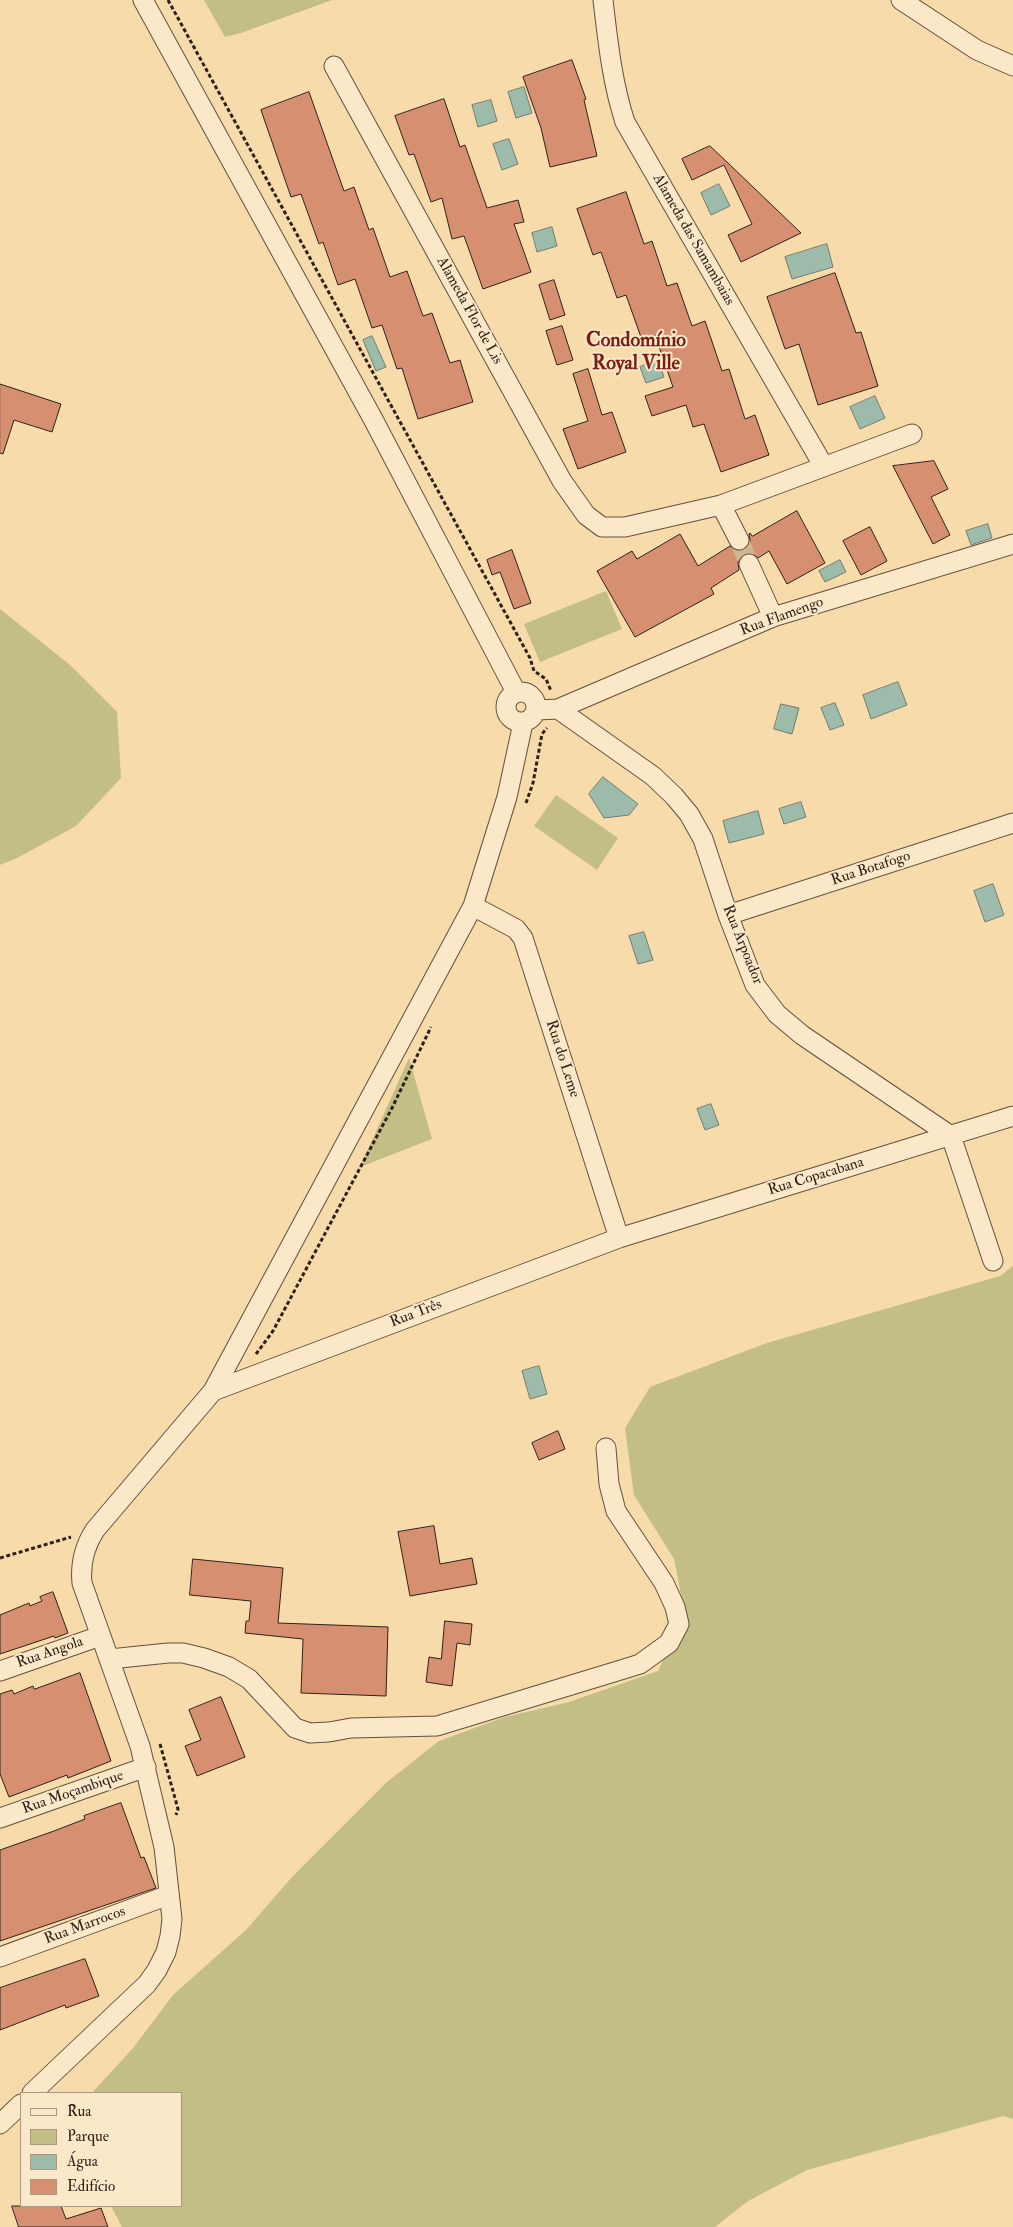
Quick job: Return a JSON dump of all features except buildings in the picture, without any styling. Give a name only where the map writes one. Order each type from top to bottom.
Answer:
[{"type":"street","points":[[33,2092],[147,1984],[166,1952],[172,1919],[164,1847],[146,1768],[110,1659],[85,1595],[81,1572],[85,1550],[96,1530],[213,1391],[472,906],[507,797],[523,723],[513,721],[506,713],[505,708],[508,698],[516,692],[373,419],[142,0]]},
{"type":"street","name":"Alameda das Samambaias","points":[[603,0],[616,92],[625,122],[823,465]]},
{"type":"street","points":[[901,0],[977,50],[1013,66]]},
{"type":"street","name":"Alameda Flor de Lis","points":[[334,66],[562,481],[586,515],[602,527],[625,527],[721,505],[823,465],[912,434]]},
{"type":"street","points":[[721,505],[739,540]]},
{"type":"street","name":"Rua Flamengo","points":[[523,723],[549,709],[773,617],[1013,544]]},
{"type":"street","points":[[749,564],[773,617]]},
{"type":"street","name":"Rua Arpoador","points":[[516,692],[531,695],[549,709],[653,776],[674,796],[689,814],[702,839],[728,916],[755,985],[777,1014],[802,1035],[951,1136]]},
{"type":"street","name":"Rua Botafogo","points":[[728,916],[1013,822]]},
{"type":"street","name":"Rua do Leme","points":[[472,906],[516,928],[523,938],[619,1238]]},
{"type":"street","name":"Rua Copacabana","points":[[619,1238],[1013,1116]]},
{"type":"street","points":[[951,1136],[993,1261]]},
{"type":"street","name":"Rua Três","points":[[213,1391],[619,1238]]},
{"type":"street","points":[[110,1659],[183,1653],[229,1667],[249,1679],[295,1728],[310,1733],[351,1728],[437,1726],[640,1664],[669,1643],[679,1624],[675,1607],[664,1583],[616,1511],[608,1484],[606,1448]]},
{"type":"street","name":"Rua Angola","points":[[0,1671],[100,1636]]},
{"type":"street","name":"Rua Moçambique","points":[[0,1818],[146,1768]]},
{"type":"street","name":"Rua Marrocos","points":[[0,1957],[169,1894]]},
{"type":"street","points":[[0,2111],[20,2104]]},
{"type":"street","points":[[0,2124],[20,2105]]},
{"type":"path","points":[[168,0],[530,658],[534,671],[546,679],[550,690],[549,709],[553,721],[542,734],[533,783],[525,808]]},
{"type":"path","points":[[233,1384],[273,1331],[392,1108],[435,1019]]},
{"type":"path","points":[[0,1558],[96,1530]]},
{"type":"path","points":[[160,1743],[178,1809],[175,1816]]},
{"type":"green space","points":[[204,0],[332,0],[225,37]]},
{"type":"green space","points":[[606,591],[622,629],[540,662],[524,624]]},
{"type":"green space","points":[[0,609],[70,665],[117,712],[121,778],[76,826],[17,858],[0,865]]},
{"type":"green space","points":[[556,795],[618,838],[597,870],[534,826]]},
{"type":"green space","points":[[409,1058],[432,1139],[360,1167]]},
{"type":"green space","points":[[1013,1266],[1013,2119],[1003,2116],[807,2170],[748,2201],[715,2227],[122,2227],[112,2207],[182,2207],[182,2092],[93,2092],[133,2048],[173,1995],[246,1930],[292,1877],[387,1782],[439,1741],[505,1717],[569,1702],[658,1671],[685,1614],[674,1559],[634,1495],[625,1428],[650,1387],[767,1343],[1000,1276]]},
{"type":"water","points":[[524,87],[532,113],[516,118],[508,92]]},
{"type":"water","points":[[491,100],[497,121],[478,127],[472,105]]},
{"type":"water","points":[[509,139],[518,164],[502,170],[493,144]]},
{"type":"water","points":[[719,184],[730,206],[711,215],[701,193]]},
{"type":"water","points":[[552,227],[557,246],[537,252],[532,233]]},
{"type":"water","points":[[827,244],[833,267],[792,279],[785,257]]},
{"type":"water","points":[[372,336],[386,367],[376,371],[363,340]]},
{"type":"water","points":[[658,360],[664,377],[646,383],[640,367]]},
{"type":"water","points":[[875,396],[885,418],[860,429],[850,407]]},
{"type":"water","points":[[988,524],[992,538],[971,545],[966,531]]},
{"type":"water","points":[[840,560],[846,572],[825,582],[819,571]]},
{"type":"water","points":[[898,682],[907,705],[871,719],[863,695]]},
{"type":"water","points":[[835,703],[844,725],[830,730],[821,708]]},
{"type":"water","points":[[781,704],[799,708],[792,734],[774,729]]},
{"type":"water","points":[[603,777],[638,804],[629,815],[604,818],[589,794]]},
{"type":"water","points":[[801,802],[806,817],[784,824],[779,809]]},
{"type":"water","points":[[758,811],[764,834],[729,843],[723,821]]},
{"type":"water","points":[[993,884],[1004,915],[985,922],[974,891]]},
{"type":"water","points":[[644,932],[653,960],[638,964],[629,936]]},
{"type":"water","points":[[711,1104],[719,1125],[705,1130],[697,1109]]},
{"type":"water","points":[[539,1366],[547,1394],[530,1399],[522,1371]]},
{"type":"tunnel","points":[[739,540],[749,564]]},
{"type":"district","name":"Condomínio Royal Ville","points":[[636,354]]}]
